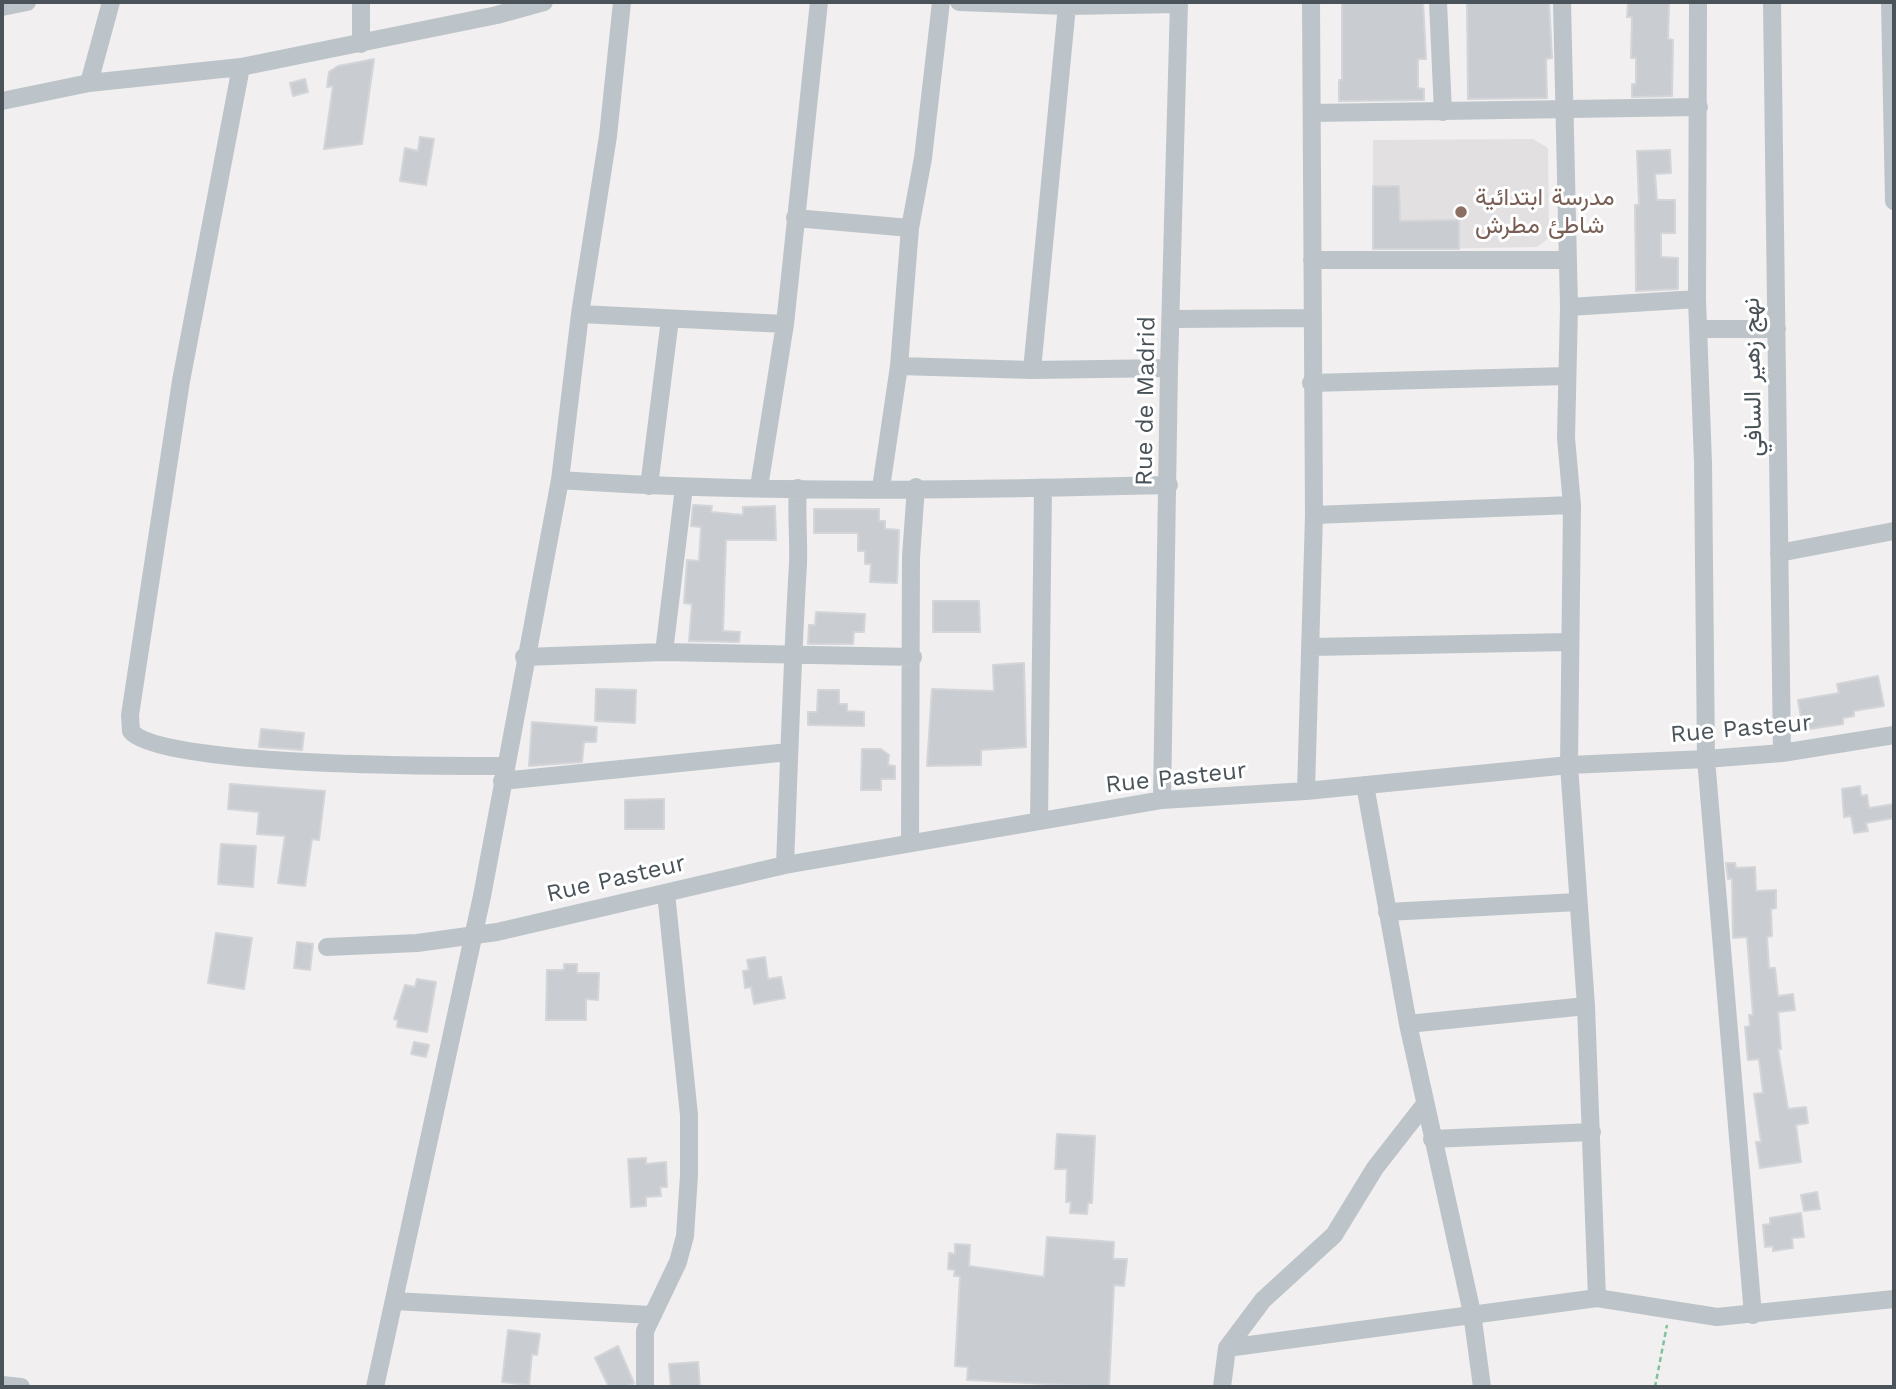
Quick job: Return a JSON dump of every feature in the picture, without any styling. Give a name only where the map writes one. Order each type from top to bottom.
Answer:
[{"type":"street","points":[[2,7],[27,2]]},
{"type":"street","points":[[89,83],[111,2]]},
{"type":"street","points":[[361,2],[361,44]]},
{"type":"street","points":[[2,101],[89,83],[241,67],[361,44],[497,8],[544,2]]},
{"type":"street","points":[[375,1387],[474,936],[524,657],[560,481],[580,314],[608,136],[622,2]]},
{"type":"street","points":[[759,487],[785,324],[819,2]]},
{"type":"street","points":[[881,488],[899,366],[910,228],[923,158],[941,2]]},
{"type":"street","points":[[959,2],[1067,6],[1179,3]]},
{"type":"street","points":[[1306,790],[1314,515],[1311,383],[1311,2]]},
{"type":"street","points":[[1438,2],[1443,112]]},
{"type":"street","points":[[1562,2],[1569,306],[1566,438],[1572,505],[1569,765],[1586,1006],[1597,1298]]},
{"type":"street","points":[[1698,2],[1697,299],[1706,759],[1753,1315]]},
{"type":"street","name":"نهج زهير السافي","points":[[1772,2],[1782,752]]},
{"type":"street","points":[[1890,2],[1894,201]]},
{"type":"street","name":"Rue de Madrid","points":[[1162,800],[1169,368],[1179,3]]},
{"type":"street","points":[[1032,370],[1067,6]]},
{"type":"street","points":[[241,67],[181,382],[130,715],[131,731],[143,742],[227,756],[504,774],[789,752]]},
{"type":"street","points":[[1311,113],[1699,107]]},
{"type":"street","points":[[796,218],[910,228]]},
{"type":"street","points":[[1312,260],[1568,260]]},
{"type":"street","points":[[1569,306],[1697,299]]},
{"type":"street","points":[[580,314],[785,324]]},
{"type":"street","points":[[1172,319],[1313,318]]},
{"type":"street","points":[[649,486],[670,319]]},
{"type":"street","points":[[1699,328],[1777,329]]},
{"type":"street","points":[[899,366],[1032,370],[1169,368]]},
{"type":"street","points":[[1311,383],[1567,376]]},
{"type":"street","points":[[560,481],[649,486],[798,488],[1169,485]]},
{"type":"street","points":[[664,652],[684,487]]},
{"type":"street","points":[[910,843],[913,657],[911,557],[916,487]]},
{"type":"street","points":[[785,865],[798,559],[795,521],[798,488]]},
{"type":"street","points":[[1039,821],[1043,488]]},
{"type":"street","points":[[1314,515],[1572,505]]},
{"type":"street","points":[[1779,552],[1894,531]]},
{"type":"street","points":[[1311,647],[1570,642]]},
{"type":"street","points":[[524,657],[664,652],[913,657]]},
{"type":"street","name":"Rue Pasteur","points":[[327,947],[474,936],[785,865],[1162,800],[1365,785],[1569,765],[1706,759],[1782,752],[1894,736]]},
{"type":"street","points":[[1365,785],[1408,1024],[1472,1313],[1482,1387]]},
{"type":"street","points":[[645,1387],[645,1331],[651,1315],[672,1280],[685,1236],[689,1175],[689,1115],[666,894]]},
{"type":"street","points":[[1387,912],[1578,902]]},
{"type":"street","points":[[1408,1024],[1586,1006]]},
{"type":"street","points":[[1222,1387],[1227,1348],[1264,1300],[1334,1235],[1375,1168],[1425,1104]]},
{"type":"street","points":[[1432,1139],[1592,1132]]},
{"type":"street","points":[[1227,1348],[1597,1298],[1670,1312],[1717,1317],[1894,1299]]},
{"type":"street","points":[[394,1301],[651,1315]]},
{"type":"street","points":[[2,1385],[21,1387]]},
{"type":"path","points":[[1655,1387],[1670,1312]]},
{"type":"shaded area","name":"مدرسة ابتدائية شاطئ مطرش","points":[[1533,139],[1548,148],[1549,238],[1537,247],[1373,250],[1373,140]]},
{"type":"building","points":[[1342,2],[1423,2],[1426,59],[1418,59],[1418,88],[1424,89],[1424,100],[1339,101],[1339,80],[1342,80]]},
{"type":"building","points":[[1467,2],[1549,2],[1552,58],[1546,59],[1547,98],[1468,99]]},
{"type":"building","points":[[1628,2],[1669,2],[1668,39],[1673,40],[1672,96],[1632,97],[1632,84],[1636,84],[1636,58],[1631,58],[1632,17],[1627,17]]},
{"type":"building","points":[[374,59],[362,144],[324,149],[333,86],[327,87],[329,72],[338,66]]},
{"type":"building","points":[[305,79],[308,92],[293,96],[290,83]]},
{"type":"building","points":[[420,137],[434,139],[426,185],[400,181],[405,148],[418,151]]},
{"type":"building","points":[[1670,150],[1671,173],[1655,174],[1657,200],[1675,200],[1675,233],[1661,233],[1661,257],[1678,258],[1678,289],[1636,291],[1635,205],[1639,205],[1637,151]]},
{"type":"building","points":[[1373,186],[1399,186],[1400,221],[1459,220],[1459,249],[1373,249]]},
{"type":"building","points":[[693,505],[712,506],[711,512],[743,515],[743,507],[775,506],[776,540],[726,540],[723,631],[740,632],[739,642],[689,641],[692,604],[684,603],[687,560],[699,561],[701,527],[691,526]]},
{"type":"building","points":[[814,509],[879,509],[879,521],[885,521],[885,529],[899,530],[897,583],[870,582],[871,564],[865,564],[865,551],[858,551],[858,533],[814,533]]},
{"type":"building","points":[[933,601],[979,601],[980,632],[933,632]]},
{"type":"building","points":[[816,612],[865,614],[864,632],[854,632],[853,644],[808,644],[809,625],[815,625]]},
{"type":"building","points":[[1024,663],[1026,747],[981,750],[981,765],[927,766],[932,689],[994,691],[993,665]]},
{"type":"building","points":[[1878,676],[1884,706],[1854,711],[1854,716],[1843,718],[1843,724],[1803,730],[1798,700],[1839,693],[1837,684]]},
{"type":"building","points":[[596,689],[636,690],[635,723],[595,721]]},
{"type":"building","points":[[818,690],[839,690],[839,704],[847,704],[847,711],[864,712],[864,726],[808,725],[808,712],[817,712]]},
{"type":"building","points":[[532,722],[597,727],[596,742],[584,742],[582,762],[529,766]]},
{"type":"building","points":[[261,729],[304,733],[302,750],[259,747]]},
{"type":"building","points":[[862,749],[881,749],[889,755],[888,765],[895,766],[895,779],[881,779],[881,790],[861,790]]},
{"type":"building","points":[[230,784],[325,791],[319,840],[312,839],[305,886],[278,883],[285,836],[257,834],[259,812],[228,809]]},
{"type":"building","points":[[1860,786],[1861,796],[1867,795],[1869,808],[1894,804],[1894,818],[1866,823],[1868,831],[1854,833],[1851,816],[1844,817],[1842,789]]},
{"type":"building","points":[[664,799],[664,829],[625,829],[625,800]]},
{"type":"building","points":[[221,844],[256,846],[253,887],[218,884]]},
{"type":"building","points":[[1726,863],[1735,863],[1736,868],[1755,867],[1756,891],[1776,890],[1776,908],[1771,909],[1772,936],[1767,937],[1769,968],[1775,968],[1778,996],[1793,994],[1795,1010],[1778,1012],[1781,1049],[1778,1049],[1788,1109],[1806,1107],[1808,1123],[1796,1125],[1801,1162],[1760,1168],[1756,1142],[1761,1142],[1754,1094],[1763,1093],[1759,1059],[1748,1060],[1745,1027],[1750,1026],[1749,1015],[1753,1015],[1747,937],[1733,938],[1732,878],[1728,879]]},
{"type":"building","points":[[216,933],[252,938],[244,989],[208,983]]},
{"type":"building","points":[[297,942],[313,944],[310,970],[294,968]]},
{"type":"building","points":[[765,957],[768,979],[781,977],[785,998],[754,1004],[751,987],[745,988],[743,971],[749,970],[747,960]]},
{"type":"building","points":[[564,964],[577,964],[577,973],[599,973],[598,1000],[586,999],[586,1020],[546,1020],[547,970],[564,970]]},
{"type":"building","points":[[417,979],[436,982],[427,1032],[397,1027],[398,1020],[394,1019],[405,985],[415,987]]},
{"type":"building","points":[[414,1042],[429,1045],[426,1057],[411,1054]]},
{"type":"building","points":[[1057,1134],[1095,1136],[1092,1203],[1088,1203],[1087,1214],[1070,1213],[1071,1202],[1066,1202],[1067,1169],[1055,1169]]},
{"type":"building","points":[[646,1158],[646,1164],[666,1162],[667,1187],[660,1187],[661,1196],[646,1197],[646,1206],[631,1207],[628,1159]]},
{"type":"building","points":[[1817,1192],[1820,1209],[1804,1211],[1801,1195]]},
{"type":"building","points":[[1801,1213],[1804,1237],[1792,1238],[1793,1248],[1773,1251],[1773,1246],[1765,1247],[1763,1225],[1770,1224],[1770,1218]]},
{"type":"building","points":[[1047,1237],[1114,1242],[1113,1259],[1127,1259],[1124,1286],[1114,1285],[1109,1387],[967,1380],[968,1367],[955,1366],[960,1276],[954,1276],[955,1270],[948,1269],[949,1253],[955,1254],[955,1244],[970,1245],[969,1266],[1044,1277]]},
{"type":"building","points":[[508,1330],[540,1334],[537,1355],[532,1354],[529,1385],[502,1382]]},
{"type":"building","points":[[618,1346],[634,1383],[626,1387],[609,1387],[595,1358]]},
{"type":"building","points":[[698,1362],[700,1387],[671,1387],[669,1364]]},
{"type":"place","name":"مدرسة ابتدائية شاطئ مطرش","points":[[1461,212]]}]
